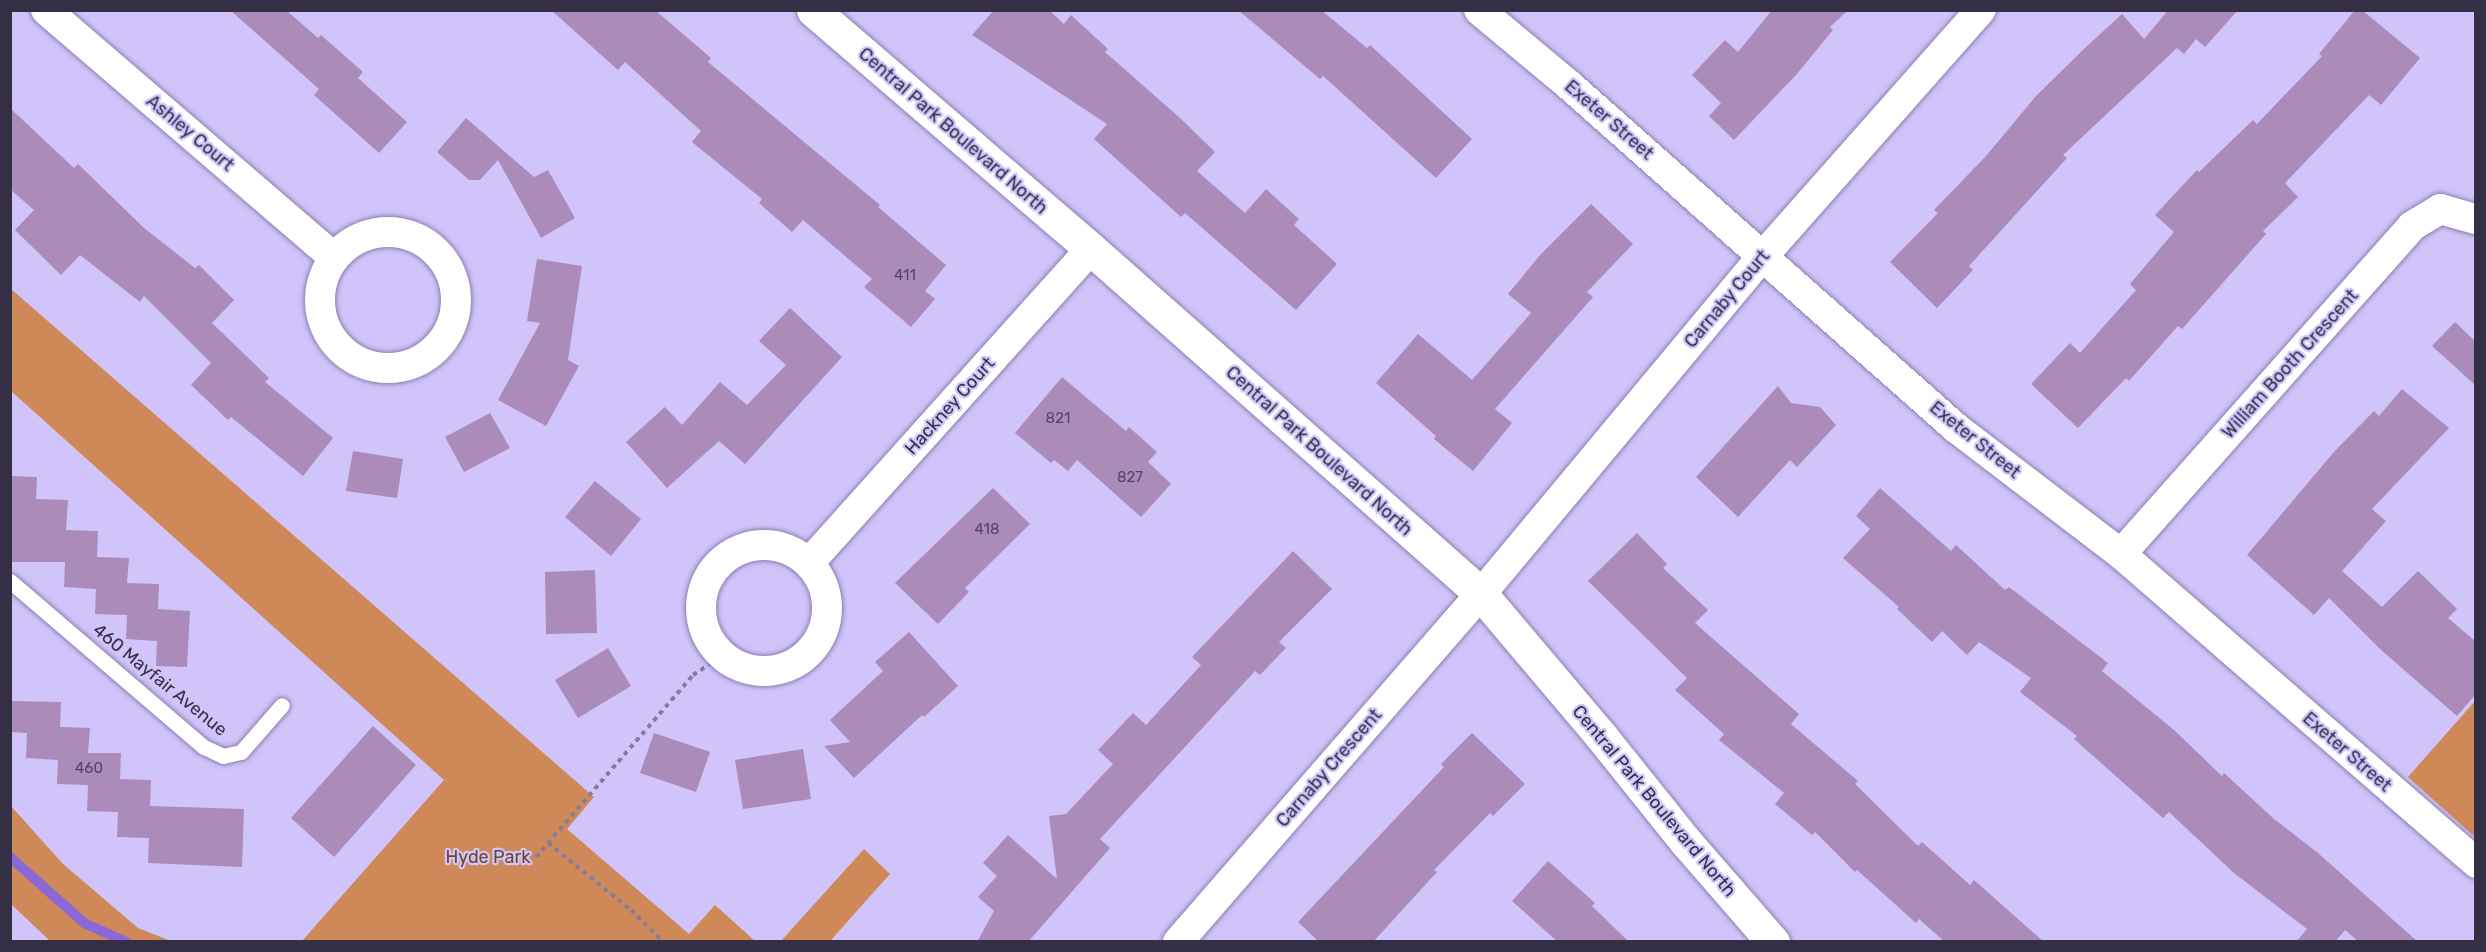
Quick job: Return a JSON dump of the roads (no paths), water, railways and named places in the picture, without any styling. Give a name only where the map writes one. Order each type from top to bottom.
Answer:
[{"type":"street","name":"Ashley Court","points":[[46,10],[333,257]]},
{"type":"street","name":"Central Park Boulevard North","points":[[813,10],[1091,249],[1481,594],[1601,736],[1686,842],[1773,942]]},
{"type":"street","name":"Exeter Street","points":[[1479,10],[1763,256],[1956,428],[2121,554],[2475,863]]},
{"type":"street","name":"Carnaby Court","points":[[1481,594],[1763,256],[1981,10]]},
{"type":"street","name":"William Booth Crescent","points":[[2121,554],[2412,226],[2440,209],[2475,219]]},
{"type":"street","points":[[391,231],[414,236],[440,254],[453,276],[457,300],[455,316],[446,338],[429,356],[407,366],[383,369],[352,359],[334,344],[321,318],[319,295],[333,257],[350,241],[367,235],[391,231]]},
{"type":"street","name":"Hackney Court","points":[[809,563],[1091,249]]},
{"type":"street","points":[[752,546],[774,546],[790,550],[809,563],[824,586],[828,614],[822,635],[809,654],[790,667],[776,671],[754,672],[722,656],[704,629],[701,617],[702,595],[717,566],[734,553],[752,546]]},
{"type":"street","name":"Carnaby Crescent","points":[[1178,942],[1481,594]]},
{"type":"lane","name":"460 Mayfair Avenue","points":[[10,581],[204,747],[223,756],[242,752],[282,705]]},
{"type":"waterway","points":[[10,857],[84,923],[126,942]]},
{"type":"park label","name":"Hyde Park","points":[[488,857]]}]
